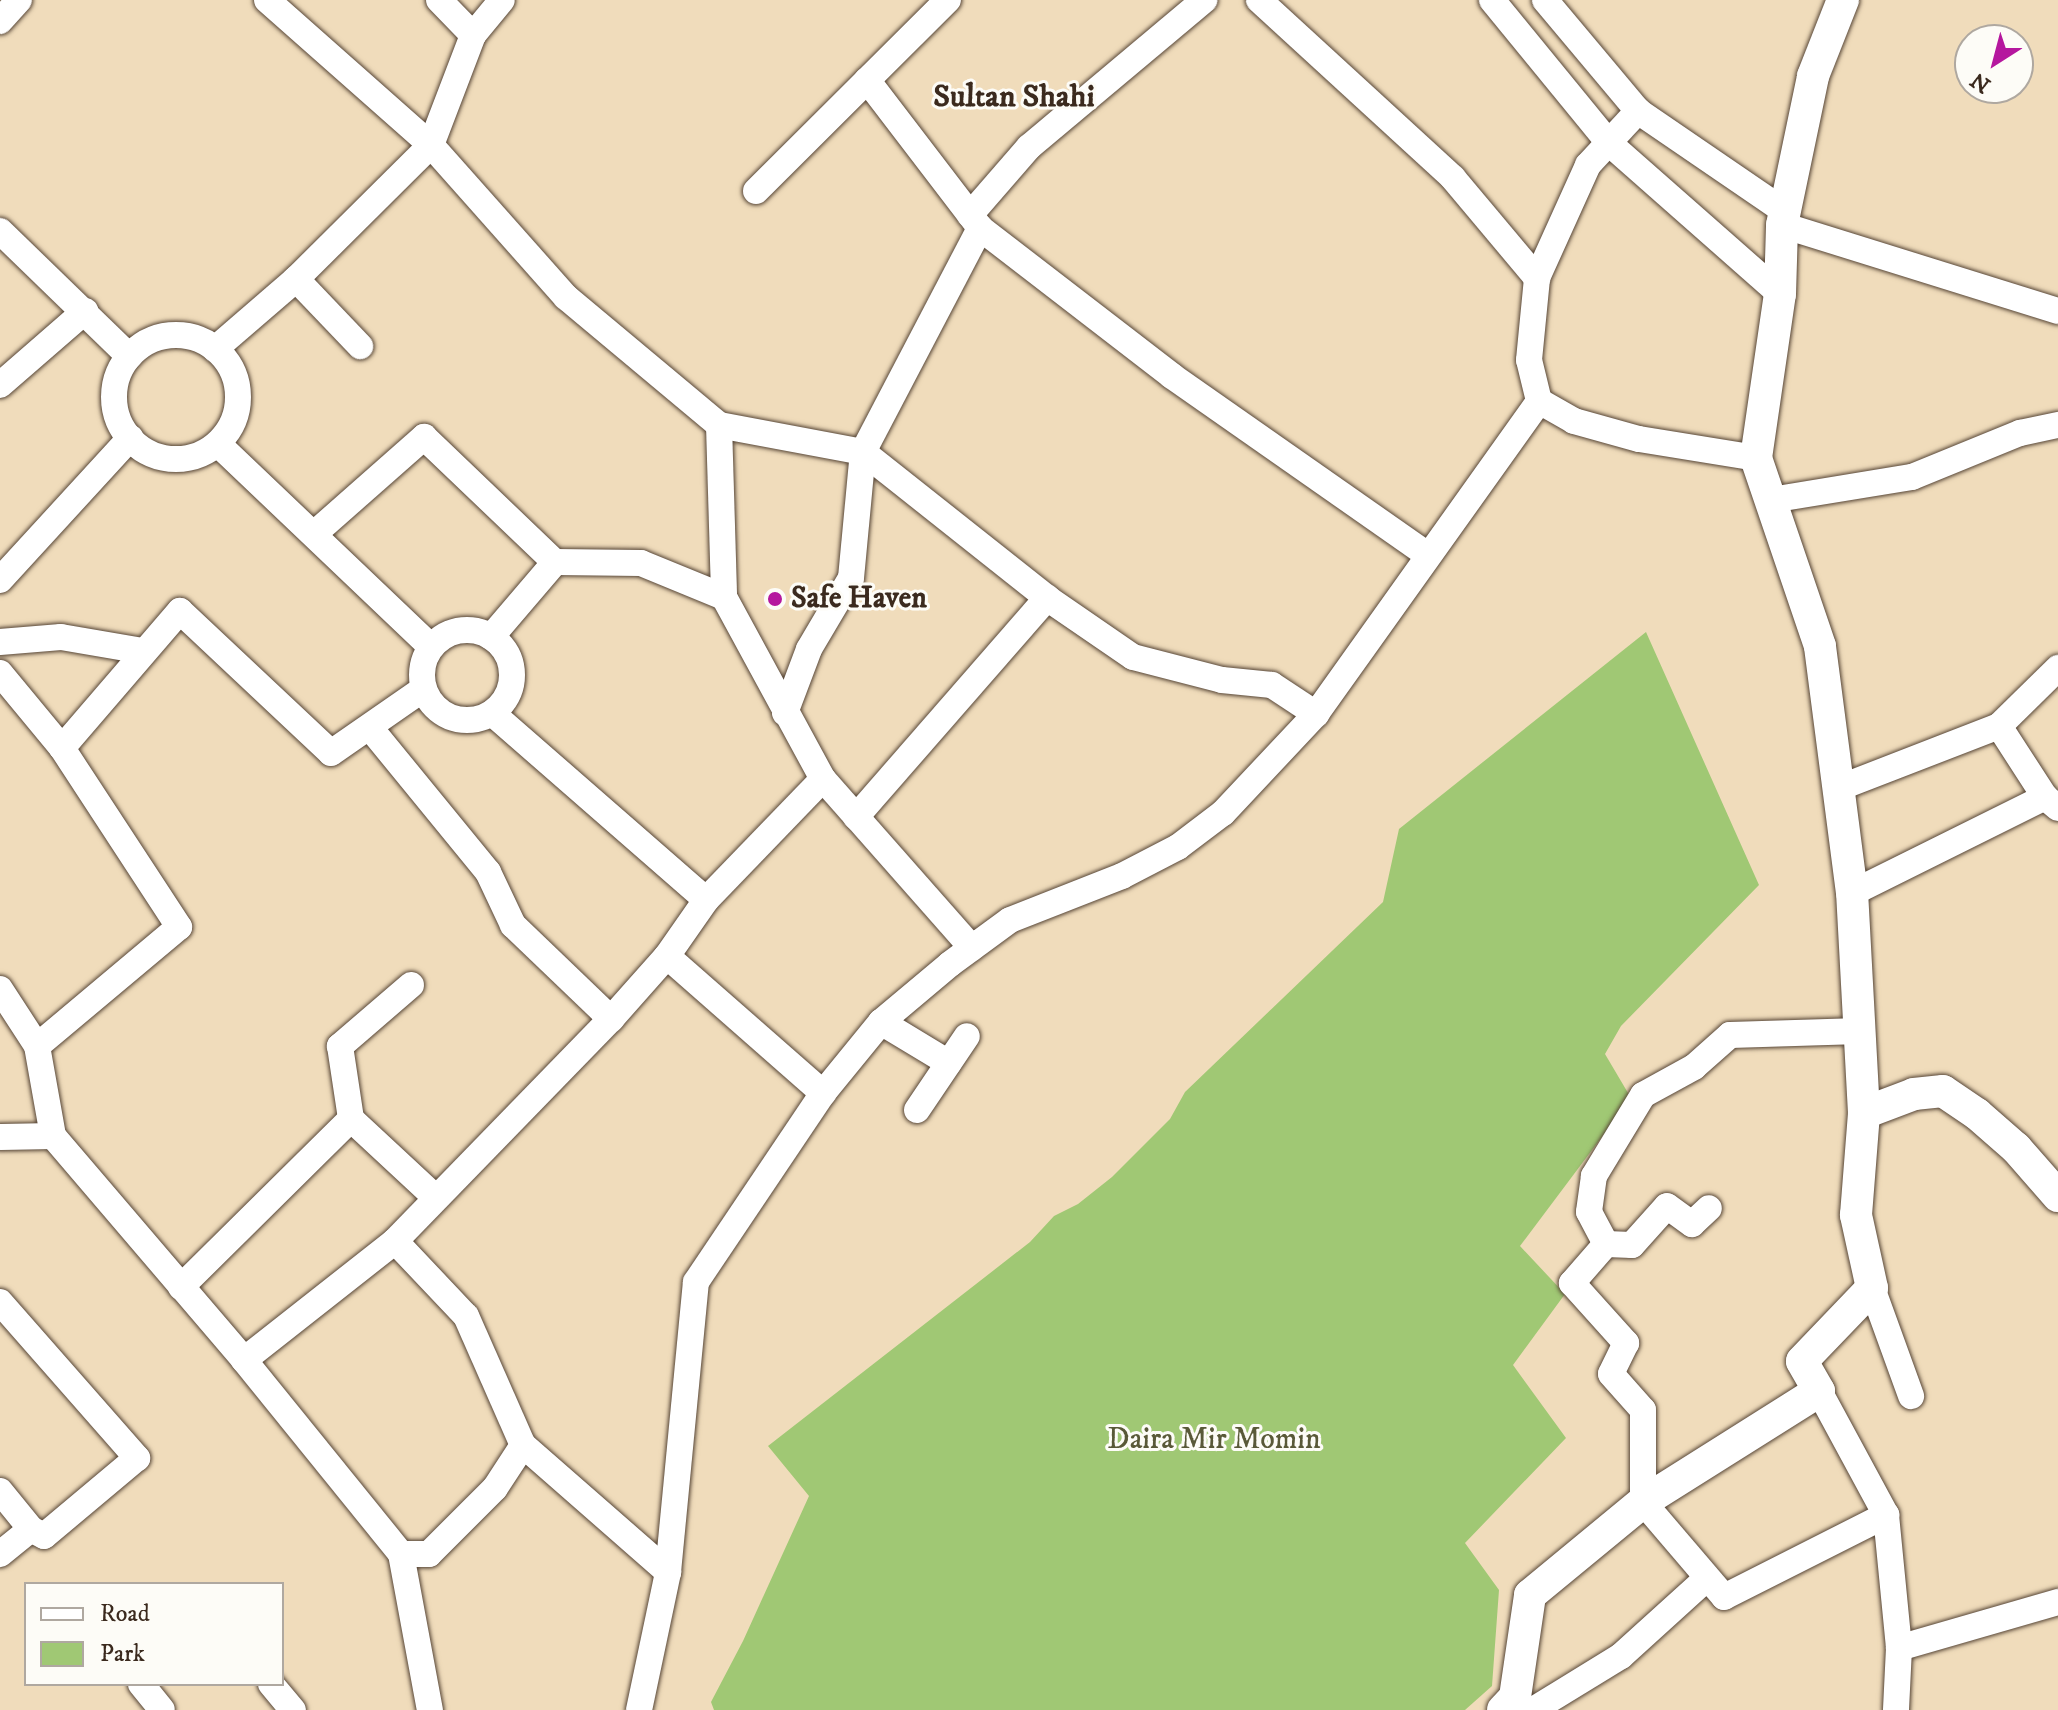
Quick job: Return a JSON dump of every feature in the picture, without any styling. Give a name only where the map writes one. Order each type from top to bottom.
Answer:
[{"type":"street","points":[[0,21],[19,0]]},
{"type":"street","points":[[267,0],[431,145],[566,297],[719,425],[863,452],[1047,598],[1133,657],[1222,680],[1272,685],[1316,714]]},
{"type":"street","points":[[439,0],[473,35]]},
{"type":"street","points":[[215,349],[296,279],[431,145],[473,35],[502,0]]},
{"type":"street","points":[[756,191],[948,0]]},
{"type":"street","points":[[785,713],[809,649],[851,578],[863,452],[975,221],[1029,147],[1204,0]]},
{"type":"street","points":[[1259,0],[1453,178],[1537,278]]},
{"type":"street","points":[[1492,0],[1609,143],[1780,294]]},
{"type":"street","points":[[1545,0],[1638,111],[1783,218],[2058,311]]},
{"type":"street","points":[[1843,0],[1813,76],[1783,218],[1780,294],[1756,458],[1820,646],[1852,893],[1864,1113],[1856,1215],[1872,1288],[1911,1396]]},
{"type":"street","points":[[867,80],[975,221],[1172,376],[1428,555]]},
{"type":"street","points":[[1638,111],[1588,165],[1537,278],[1529,360],[1539,401],[1574,421],[1639,439],[1756,458]]},
{"type":"street","points":[[0,231],[129,356]]},
{"type":"street","points":[[296,279],[360,346]]},
{"type":"street","points":[[0,385],[85,311]]},
{"type":"street","points":[[180,335],[215,349],[229,366],[237,385],[237,407],[231,427],[218,444],[201,454],[182,459],[163,458],[145,451],[130,438],[119,424],[114,389],[129,356],[161,337],[180,335]]},
{"type":"street","points":[[639,1710],[668,1572],[696,1282],[823,1093],[881,1022],[1010,920],[1122,876],[1178,847],[1223,813],[1316,714],[1539,401]]},
{"type":"street","points":[[719,425],[724,597],[823,779],[972,948]]},
{"type":"street","points":[[1771,500],[1912,477],[2020,433],[2058,425]]},
{"type":"street","points":[[314,534],[424,437],[555,562],[641,563],[724,597]]},
{"type":"street","points":[[0,580],[130,438]]},
{"type":"street","points":[[218,444],[431,647]]},
{"type":"street","points":[[491,637],[555,562]]},
{"type":"street","points":[[856,817],[1047,598]]},
{"type":"street","points":[[62,748],[180,611],[331,753],[371,729],[423,689]]},
{"type":"street","points":[[465,629],[491,637],[502,647],[512,675],[503,703],[492,713],[465,721],[452,718],[430,702],[423,689],[421,675],[431,647],[440,638],[465,629]]},
{"type":"street","points":[[0,642],[61,637],[143,651]]},
{"type":"street","points":[[1839,788],[1999,726],[2058,668]]},
{"type":"street","points":[[2,679],[62,748],[179,927],[37,1046]]},
{"type":"street","points":[[492,713],[706,900]]},
{"type":"street","points":[[1852,893],[2052,802],[1999,726]]},
{"type":"street","points":[[371,729],[488,872],[513,925],[611,1019]]},
{"type":"street","points":[[244,1360],[395,1241],[611,1019],[667,956],[706,900],[823,779]]},
{"type":"street","points":[[667,956],[823,1093]]},
{"type":"street","points":[[411,985],[340,1046],[351,1119],[435,1197]]},
{"type":"street","points":[[0,989],[37,1046],[53,1136],[244,1360],[401,1554],[430,1710]]},
{"type":"street","points":[[881,1022],[949,1063]]},
{"type":"street","points":[[1606,1244],[1589,1212],[1594,1176],[1643,1095],[1694,1067],[1730,1035],[1860,1031]]},
{"type":"street","points":[[917,1110],[967,1036]]},
{"type":"street","points":[[1864,1113],[1914,1094],[1943,1091],[1977,1114],[2016,1148],[2058,1196]]},
{"type":"street","points":[[181,1287],[351,1119]]},
{"type":"street","points":[[0,1137],[53,1136]]},
{"type":"street","points":[[1606,1244],[1632,1245],[1667,1206],[1692,1224],[1709,1208]]},
{"type":"street","points":[[395,1241],[466,1316],[523,1445],[668,1572]]},
{"type":"street","points":[[1606,1244],[1572,1283],[1626,1343],[1611,1374],[1643,1410],[1643,1502],[1724,1597],[1886,1515]]},
{"type":"street","points":[[1872,1288],[1802,1361],[1886,1515],[1899,1648],[1896,1710]]},
{"type":"street","points":[[0,1302],[137,1458],[44,1536],[31,1529],[0,1491]]},
{"type":"street","points":[[1521,1706],[1530,1595],[1643,1502],[1819,1391]]},
{"type":"street","points":[[401,1554],[429,1554],[495,1488],[523,1445]]},
{"type":"street","points":[[0,1554],[31,1529]]},
{"type":"street","points":[[1521,1706],[1621,1656],[1707,1578]]},
{"type":"street","points":[[1899,1648],[2058,1602]]},
{"type":"street","points":[[143,1686],[162,1710]]},
{"type":"street","points":[[273,1686],[293,1710]]},
{"type":"green space","name":"Daira Mir Momin","points":[[1646,632],[1759,885],[1621,1026],[1605,1054],[1631,1098],[1520,1246],[1565,1294],[1513,1365],[1566,1438],[1465,1543],[1499,1590],[1492,1686],[1465,1710],[714,1710],[711,1702],[743,1641],[809,1496],[768,1446],[1030,1242],[1054,1216],[1078,1204],[1112,1177],[1170,1119],[1185,1092],[1383,902],[1399,829]]},
{"type":"place","name":"Safe Haven","points":[[775,599]]},
{"type":"district","name":"Sultan Shahi","points":[[1014,97]]}]
